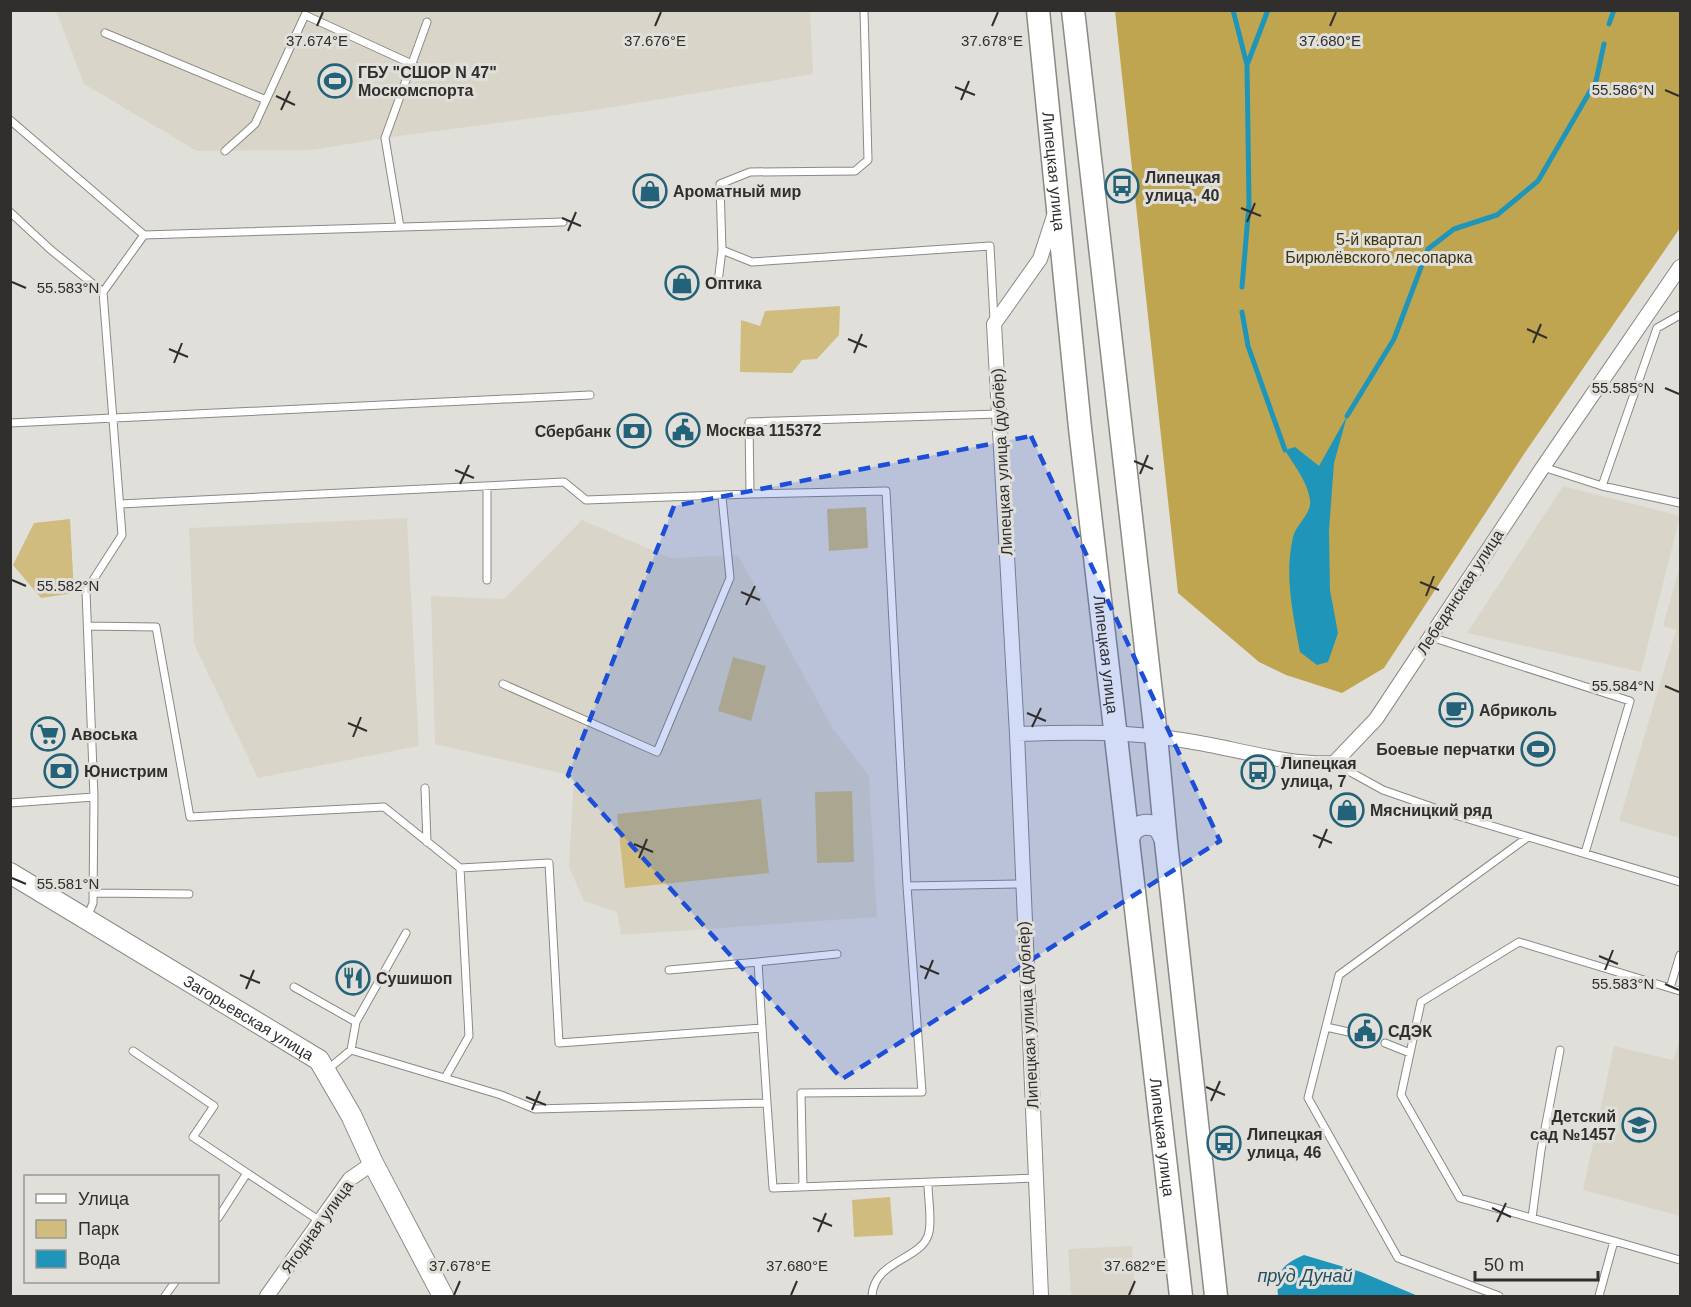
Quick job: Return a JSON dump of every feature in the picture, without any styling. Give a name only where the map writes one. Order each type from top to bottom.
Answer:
[{"type":"main road","name":"Липецкая улица","points":[[1038,10],[1056,208],[1071,325],[1080,428],[1181,1296]]},
{"type":"main road","points":[[1073,10],[1156,736],[1216,1296]]},
{"type":"street","points":[[994,324],[1040,259],[1056,208]]},
{"type":"street","name":"Лебедянская улица","points":[[1334,763],[1376,719],[1543,467],[1680,267]]},
{"type":"street","name":"Липецкая улица (дублёр)","points":[[994,324],[1017,734],[1041,1296]]},
{"type":"street","points":[[1017,734],[1115,732],[1156,736],[1294,760],[1334,763]]},
{"type":"street","points":[[1128,846],[1131,833],[1140,825],[1146,824],[1159,828],[1166,842]]},
{"type":"street","name":"Загорьевская улица","points":[[10,873],[320,1060],[443,1296]]},
{"type":"street","name":"Ягодная улица","points":[[267,1296],[350,1179],[373,1163]]},
{"type":"lane","points":[[718,282],[722,250],[720,184],[750,172],[855,171],[868,160],[864,10]]},
{"type":"lane","points":[[225,151],[255,124],[306,13],[414,64]]},
{"type":"lane","points":[[400,227],[384,138],[414,64],[427,22]]},
{"type":"lane","points":[[105,33],[266,100]]},
{"type":"lane","points":[[10,120],[144,235],[563,222]]},
{"type":"lane","points":[[10,212],[51,250],[103,292]]},
{"type":"lane","points":[[87,918],[93,903],[94,797],[86,591],[122,535],[115,419],[103,292],[144,235]]},
{"type":"lane","points":[[722,250],[752,262],[990,246],[994,324]]},
{"type":"lane","points":[[1602,486],[1657,328],[1680,315]]},
{"type":"lane","points":[[10,423],[590,395]]},
{"type":"lane","points":[[750,494],[749,422],[999,414]]},
{"type":"lane","points":[[1543,467],[1602,486],[1680,503]]},
{"type":"lane","points":[[120,504],[564,482],[586,500],[886,491],[907,886],[922,1092],[801,1093],[803,1187]]},
{"type":"lane","points":[[487,486],[487,580]]},
{"type":"lane","points":[[503,684],[657,752],[730,578],[722,497]]},
{"type":"lane","points":[[88,626],[156,627],[190,817],[384,807],[460,868],[549,863],[559,1043],[762,1028]]},
{"type":"lane","points":[[1431,637],[1630,701],[1585,853]]},
{"type":"lane","points":[[1334,763],[1383,790],[1528,837],[1680,882]]},
{"type":"lane","points":[[425,788],[427,842]]},
{"type":"lane","points":[[10,803],[94,797]]},
{"type":"lane","points":[[1499,1296],[1398,1258],[1308,1098],[1339,975],[1528,837]]},
{"type":"lane","points":[[445,1078],[469,1036],[460,868]]},
{"type":"lane","points":[[907,886],[1022,884]]},
{"type":"lane","points":[[93,893],[189,894]]},
{"type":"lane","points":[[327,1070],[351,1050],[356,1022],[406,933]]},
{"type":"lane","points":[[1680,991],[1519,942],[1421,1002],[1401,1095],[1460,1198],[1680,1260]]},
{"type":"lane","points":[[669,970],[837,954]]},
{"type":"lane","points":[[1671,988],[1680,956]]},
{"type":"lane","points":[[758,962],[773,1188],[928,1184],[1036,1178]]},
{"type":"lane","points":[[294,987],[356,1022]]},
{"type":"lane","points":[[1326,1027],[1358,1034]]},
{"type":"lane","points":[[1386,1043],[1410,1053]]},
{"type":"lane","points":[[351,1050],[445,1078],[535,1109],[767,1103]]},
{"type":"lane","points":[[1532,1218],[1541,1150],[1560,1050]]},
{"type":"lane","points":[[134,1051],[214,1106],[193,1137],[320,1221]]},
{"type":"lane","points":[[219,1216],[247,1173]]},
{"type":"lane","points":[[872,1296],[878,1277],[899,1258],[922,1246],[929,1233],[928,1184]]},
{"type":"lane","points":[[1599,1296],[1614,1241]]},
{"type":"lane","points":[[165,1296],[174,1283]]},
{"type":"highlighted area","points":[[1031,436],[1220,841],[842,1079],[568,775],[674,506]]},
{"type":"shaded area","points":[[56,11],[810,11],[813,74],[594,110],[312,150],[197,151],[84,84]]},
{"type":"shaded area","points":[[1563,486],[1680,516],[1641,672],[1467,633]]},
{"type":"shaded area","points":[[407,518],[419,746],[258,778],[194,644],[189,528]]},
{"type":"shaded area","points":[[582,520],[671,558],[738,555],[833,729],[869,776],[877,917],[621,935],[617,912],[584,901],[569,867],[574,776],[435,744],[431,596],[504,599]]},
{"type":"shaded area","points":[[1680,565],[1680,838],[1619,821],[1676,630],[1663,626]]},
{"type":"shaded area","name":"Детский сад №1457","points":[[1680,1039],[1680,1216],[1583,1190],[1614,1046],[1673,1060]]},
{"type":"shaded area","points":[[1132,1246],[1135,1296],[1071,1296],[1068,1249]]},
{"type":"green space","name":"5-й квартал Бирюлёвского лесопарка","points":[[1115,11],[1680,11],[1680,228],[1524,454],[1384,668],[1342,693],[1286,675],[1259,662],[1178,593]]},
{"type":"green space","points":[[840,306],[839,335],[817,359],[802,360],[792,373],[740,372],[741,320],[760,326],[765,311]]},
{"type":"green space","points":[[866,507],[868,548],[829,551],[827,509]]},
{"type":"green space","points":[[70,519],[74,593],[41,598],[13,565],[34,523]]},
{"type":"green space","points":[[733,657],[766,666],[751,721],[718,711]]},
{"type":"green space","points":[[852,791],[854,862],[817,863],[815,792]]},
{"type":"green space","points":[[761,799],[769,873],[625,888],[617,814]]},
{"type":"green space","points":[[890,1197],[893,1235],[854,1237],[852,1200]]},
{"type":"water","points":[[1347,416],[1334,463],[1329,530],[1330,590],[1338,633],[1328,662],[1317,665],[1300,652],[1289,580],[1293,537],[1309,510],[1309,493],[1285,450],[1295,447],[1319,466]]},
{"type":"water","name":"пруд Дунай","points":[[1304,1255],[1361,1272],[1418,1296],[1278,1296],[1278,1281],[1282,1270],[1290,1262]]},
{"type":"waterway","points":[[1233,10],[1247,65],[1249,204],[1242,287]]},
{"type":"waterway","points":[[1247,65],[1268,10]]},
{"type":"waterway","points":[[1609,24],[1614,10]]},
{"type":"waterway","points":[[1347,416],[1394,339],[1428,249],[1454,229],[1497,215],[1538,181],[1596,81],[1604,44]]},
{"type":"waterway","points":[[1242,312],[1248,346],[1285,450]]},
{"type":"place","name":"ГБУ \"СШОР N 47\" Москомспорта","points":[[335,81]]},
{"type":"place","name":"Липецкая улица, 40","points":[[1122,186]]},
{"type":"place","name":"Ароматный мир","points":[[650,191]]},
{"type":"place","name":"Оптика","points":[[682,283]]},
{"type":"place","name":"Москва 115372","points":[[683,430]]},
{"type":"place","name":"Сбербанк","points":[[634,431]]},
{"type":"place","name":"Абриколь","points":[[1456,710]]},
{"type":"place","name":"Авоська","points":[[48,734]]},
{"type":"place","name":"Боевые перчатки","points":[[1538,749]]},
{"type":"place","name":"Юнистрим","points":[[61,771]]},
{"type":"place","name":"Липецкая улица, 7","points":[[1258,772]]},
{"type":"place","name":"Мясницкий ряд","points":[[1347,810]]},
{"type":"place","name":"Сушишоп","points":[[353,978]]},
{"type":"place","name":"СДЭК","points":[[1365,1031]]},
{"type":"place","name":"Детский сад №1457","points":[[1639,1125]]},
{"type":"place","name":"Липецкая улица, 46","points":[[1224,1143]]}]
